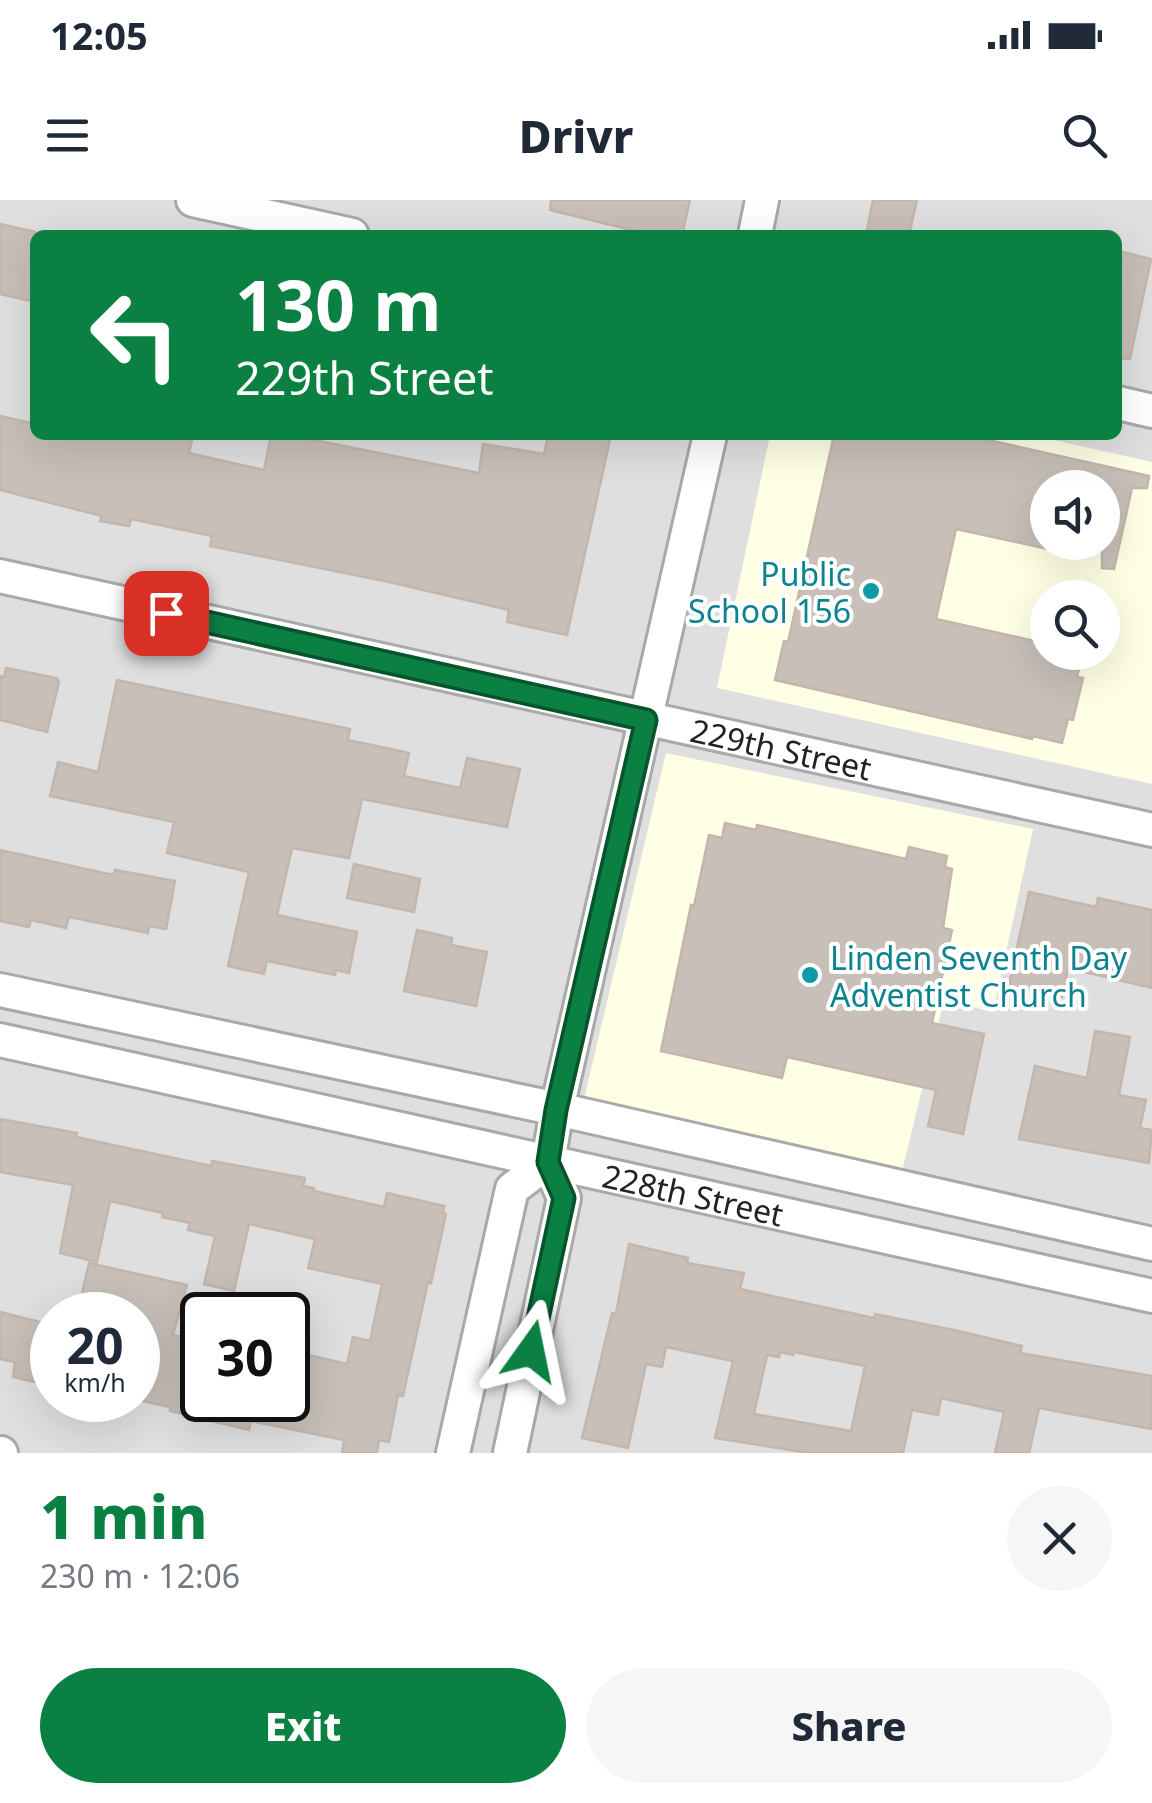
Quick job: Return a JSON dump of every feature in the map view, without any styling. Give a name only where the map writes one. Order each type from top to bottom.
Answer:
[{"type":"street","points":[[192,200],[329,230]]},
{"type":"street","points":[[755,230],[762,200]]},
{"type":"street","points":[[1122,404],[1152,411]]},
{"type":"street","points":[[510,1453],[564,1198],[548,1162],[556,1110],[709,440]]},
{"type":"street","name":"229th Street","points":[[0,576],[1152,830]]},
{"type":"street","name":"228th Street","points":[[0,990],[1152,1244]]},
{"type":"street","points":[[192,1083],[200,1033]]},
{"type":"street","name":"228th Street","points":[[0,1040],[1152,1296]]},
{"type":"street","points":[[453,1453],[512,1190],[548,1162]]},
{"type":"street","points":[[895,1238],[908,1189]]},
{"type":"shaded area","points":[[0,200],[1152,200],[1152,1453],[0,1453]]},
{"type":"shaded area","points":[[769,440],[1053,440],[1152,462],[1152,784],[717,688]]},
{"type":"shaded area","points":[[666,753],[1033,829],[993,1012],[944,1000],[902,1171],[584,1099]]},
{"type":"building","points":[[551,200],[690,200],[683,230],[632,230],[550,210]]},
{"type":"building","points":[[873,200],[917,200],[910,230],[867,230]]},
{"type":"building","points":[[0,224],[30,231],[30,301],[0,294]]},
{"type":"building","points":[[1122,252],[1151,259],[1130,359],[1122,358]]},
{"type":"building","points":[[0,416],[30,423],[30,440],[192,440],[189,453],[264,470],[270,440],[314,440],[479,473],[483,444],[544,454],[547,440],[610,440],[567,635],[507,622],[509,610],[210,546],[212,536],[131,519],[129,526],[100,521],[102,516],[0,490]]},
{"type":"building","name":"Public School 156","points":[[833,440],[988,440],[1149,476],[1147,488],[1132,488],[1120,542],[1120,470],[1030,470],[1030,545],[956,529],[936,619],[1030,640],[1030,670],[1079,670],[1077,677],[1083,678],[1073,720],[1068,719],[1062,743],[775,680],[784,641],[788,642]]},
{"type":"building","name":"Public School 156","points":[[1102,560],[1116,560],[1114,569],[1102,568]]},
{"type":"building","points":[[6,668],[57,678],[47,732],[0,720],[0,676],[4,677]]},
{"type":"building","points":[[117,680],[350,729],[348,740],[409,753],[404,776],[460,788],[467,758],[520,769],[507,827],[362,799],[349,858],[292,848],[277,915],[357,932],[349,973],[336,970],[335,975],[267,961],[264,974],[228,966],[249,872],[167,853],[174,822],[50,796],[58,762],[98,772]]},
{"type":"building","name":"Linden Seventh Day Adventist Church","points":[[725,823],[756,830],[757,825],[906,859],[909,847],[947,856],[945,867],[952,869],[943,928],[952,930],[932,1023],[984,1034],[963,1134],[928,1126],[936,1090],[787,1057],[782,1078],[661,1051],[709,835],[722,838]]},
{"type":"building","points":[[0,850],[108,874],[115,870],[175,881],[166,929],[149,926],[148,933],[69,917],[66,928],[31,920],[29,927],[0,921]]},
{"type":"building","points":[[354,864],[420,879],[414,912],[347,898]]},
{"type":"building","points":[[1029,892],[1096,907],[1098,898],[1152,910],[1152,988],[1068,968],[1062,997],[1009,985]]},
{"type":"building","points":[[417,930],[452,938],[451,945],[487,952],[476,1006],[404,991]]},
{"type":"building","points":[[1095,1031],[1130,1037],[1119,1095],[1146,1100],[1140,1128],[1152,1130],[1149,1163],[1019,1139],[1035,1066],[1087,1078]]},
{"type":"building","points":[[0,1119],[77,1133],[76,1137],[211,1166],[212,1161],[305,1178],[303,1186],[314,1191],[384,1207],[387,1193],[444,1206],[446,1214],[431,1283],[428,1282],[403,1396],[398,1395],[389,1442],[379,1440],[377,1453],[342,1453],[344,1440],[256,1422],[310,1422],[310,1355],[347,1364],[353,1337],[370,1341],[382,1284],[308,1268],[315,1239],[249,1224],[234,1291],[204,1284],[215,1236],[188,1230],[190,1223],[162,1217],[163,1213],[110,1201],[97,1262],[60,1253],[73,1185],[0,1172]]},
{"type":"building","points":[[629,1244],[688,1258],[687,1263],[744,1273],[740,1289],[874,1318],[875,1314],[958,1331],[1022,1346],[1020,1353],[1152,1376],[1152,1429],[1039,1408],[1029,1453],[995,1453],[1004,1412],[941,1398],[938,1415],[912,1410],[903,1453],[809,1453],[715,1438],[733,1361],[666,1347],[662,1367],[646,1364],[628,1448],[582,1438],[612,1313],[616,1314]],"holes":[[[794,1352],[865,1366],[851,1431],[754,1414],[767,1355]]]},
{"type":"building","points":[[89,1263],[187,1285],[185,1292],[180,1292],[173,1335],[180,1337],[180,1413],[160,1405],[160,1292],[82,1292]]},
{"type":"building","points":[[0,1312],[30,1320],[30,1381],[13,1377],[15,1362],[0,1359]]},
{"type":"building","points":[[216,1422],[251,1422],[249,1430]]},
{"type":"place","name":"Public School 156","points":[[871,591]]},
{"type":"place","name":"Linden Seventh Day Adventist Church","points":[[810,975]]},
{"type":"route","points":[[166,613],[646,720],[556,1110],[548,1162],[564,1198],[531,1351]]}]
